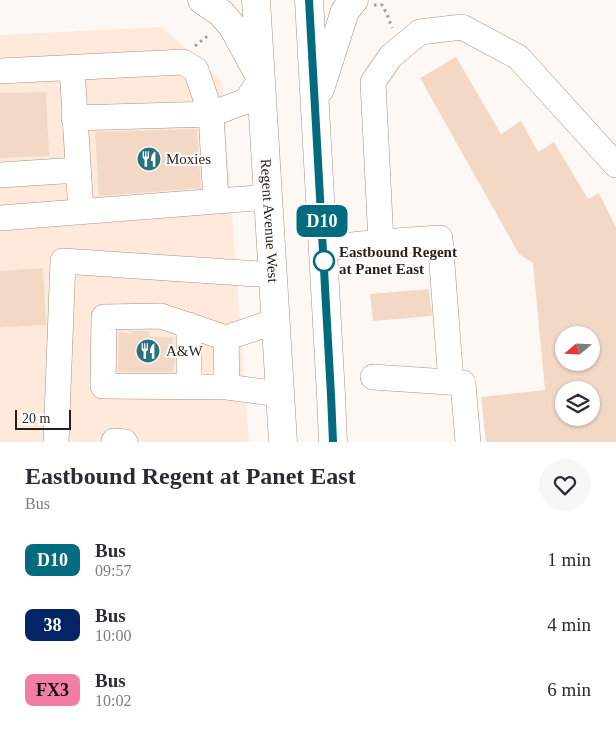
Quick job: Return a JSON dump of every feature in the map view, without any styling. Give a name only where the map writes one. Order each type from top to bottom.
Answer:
[{"type":"main road","points":[[202,0],[221,13],[233,27],[261,79]]},
{"type":"main road","name":"Regent Avenue West","points":[[256,0],[283,442]]},
{"type":"main road","points":[[309,0],[333,442]]},
{"type":"main road","points":[[315,102],[345,11],[363,2]]},
{"type":"lane","points":[[381,242],[373,82],[391,56],[420,32],[462,27],[518,57],[616,165]]},
{"type":"lane","points":[[0,72],[183,62],[196,70],[211,114],[216,201]]},
{"type":"lane","points":[[72,68],[81,212]]},
{"type":"lane","points":[[74,118],[211,114],[246,101],[261,79]]},
{"type":"lane","points":[[0,175],[78,170]]},
{"type":"lane","points":[[0,218],[268,197]]},
{"type":"lane","points":[[323,248],[440,238],[451,382]]},
{"type":"lane","points":[[56,442],[63,261],[273,275]]},
{"type":"lane","points":[[276,321],[226,338],[161,316],[104,317],[103,386],[227,387],[279,394]]},
{"type":"lane","points":[[189,325],[189,387]]},
{"type":"lane","points":[[226,338],[227,387]]},
{"type":"lane","points":[[373,377],[463,383],[468,442]]},
{"type":"lane","points":[[114,442],[125,442]]},
{"type":"path","points":[[363,2],[382,5],[399,48]]},
{"type":"shaded area","points":[[162,27],[222,82],[249,442],[0,442],[0,35]]},
{"type":"building","points":[[456,57],[501,134],[521,121],[538,152],[554,142],[588,199],[599,193],[616,227],[616,442],[486,442],[481,397],[545,390],[533,263],[519,254],[420,78]]},
{"type":"building","points":[[46,92],[49,156],[0,158],[0,93]]},
{"type":"building","name":"Moxies","points":[[197,129],[201,188],[99,196],[95,132]]},
{"type":"building","points":[[43,268],[46,325],[0,327],[0,271]]},
{"type":"building","points":[[429,289],[432,316],[373,321],[370,294]]},
{"type":"building","name":"A&W","points":[[132,331],[150,331],[149,336],[173,338],[172,346],[175,346],[175,361],[173,372],[118,372],[119,332],[131,334]]},
{"type":"bus line","name":"D10","points":[[309,0],[333,442]]},
{"type":"place","name":"Moxies","points":[[149,159]]},
{"type":"place","name":"Eastbound Regent at Panet East","points":[[324,261]]},
{"type":"place","name":"A&W","points":[[148,351]]}]
